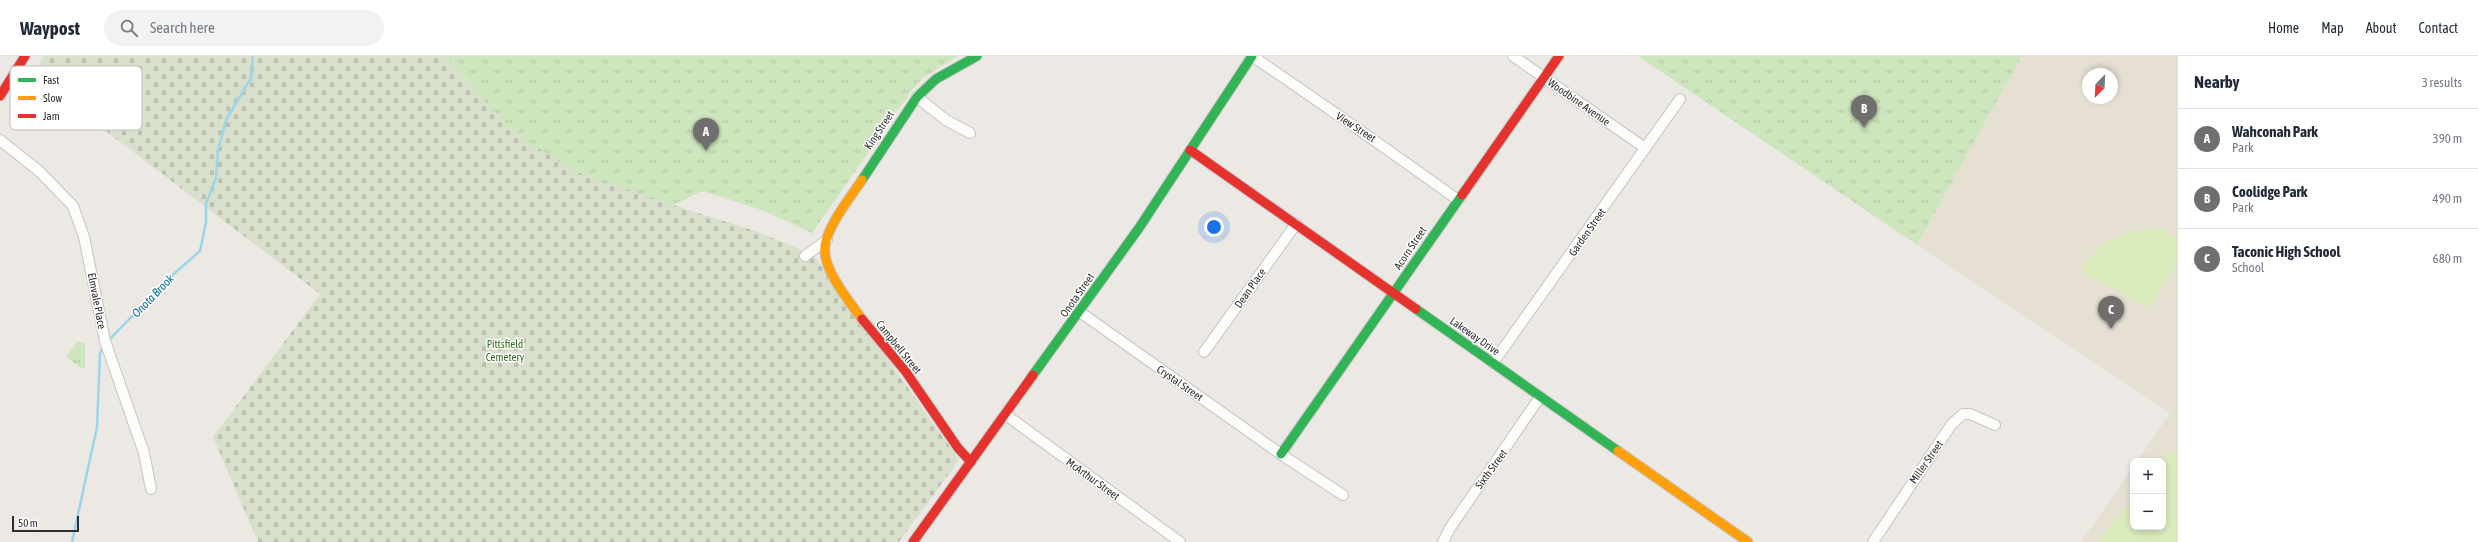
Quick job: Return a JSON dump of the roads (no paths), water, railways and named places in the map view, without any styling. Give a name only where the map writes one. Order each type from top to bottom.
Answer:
[{"type":"street","points":[[19,66],[25,56]]},
{"type":"street","name":"King Street","points":[[827,240],[836,219],[866,171],[917,97],[936,79],[977,56]]},
{"type":"street","name":"Onota Street","points":[[913,542],[1080,312],[1252,56]]},
{"type":"street","name":"View Street","points":[[1252,56],[1343,120],[1382,144],[1458,200]]},
{"type":"street","name":"Woodbine Avenue","points":[[1513,56],[1645,148]]},
{"type":"street","name":"Acorn Street","points":[[1281,454],[1559,56]]},
{"type":"street","points":[[0,96],[10,80]]},
{"type":"street","points":[[917,97],[946,120],[970,133]]},
{"type":"street","name":"Garden Street","points":[[1493,363],[1680,99]]},
{"type":"street","name":"Elmvale Place","points":[[0,140],[39,171],[73,206],[84,237],[106,345],[144,453],[151,489]]},
{"type":"street","name":"Lakeway Drive","points":[[1190,150],[1748,542]]},
{"type":"street","name":"Dean Place","points":[[1204,352],[1296,224]]},
{"type":"street","points":[[805,256],[827,240]]},
{"type":"street","name":"Campbell Street","points":[[827,240],[825,246],[826,259],[839,287],[871,332],[906,372],[942,425],[971,462]]},
{"type":"street","name":"Crystal Street","points":[[1080,312],[1281,454],[1343,495]]},
{"type":"street","name":"Sixth Street","points":[[1443,542],[1450,528],[1540,397]]},
{"type":"street","name":"Miller Street","points":[[1873,542],[1951,425],[1963,414],[1970,414],[1995,425]]},
{"type":"street","name":"McArthur Street","points":[[1006,415],[1180,542]]},
{"type":"waterway","name":"Onota Brook","points":[[108,341],[169,278],[200,251],[206,222],[206,204],[216,178],[218,150],[226,120],[251,78],[253,56]]},
{"type":"waterway","name":"Onota Brook","points":[[72,542],[97,427],[100,353],[104,347]]},
{"type":"place","name":"Coolidge Park","points":[[1864,128]]},
{"type":"place","name":"Wahconah Park","points":[[706,151]]},
{"type":"place","name":"Taconic High School","points":[[2111,329]]},
{"type":"park label","name":"Pittsfield Cemetery","points":[[505,350]]}]
